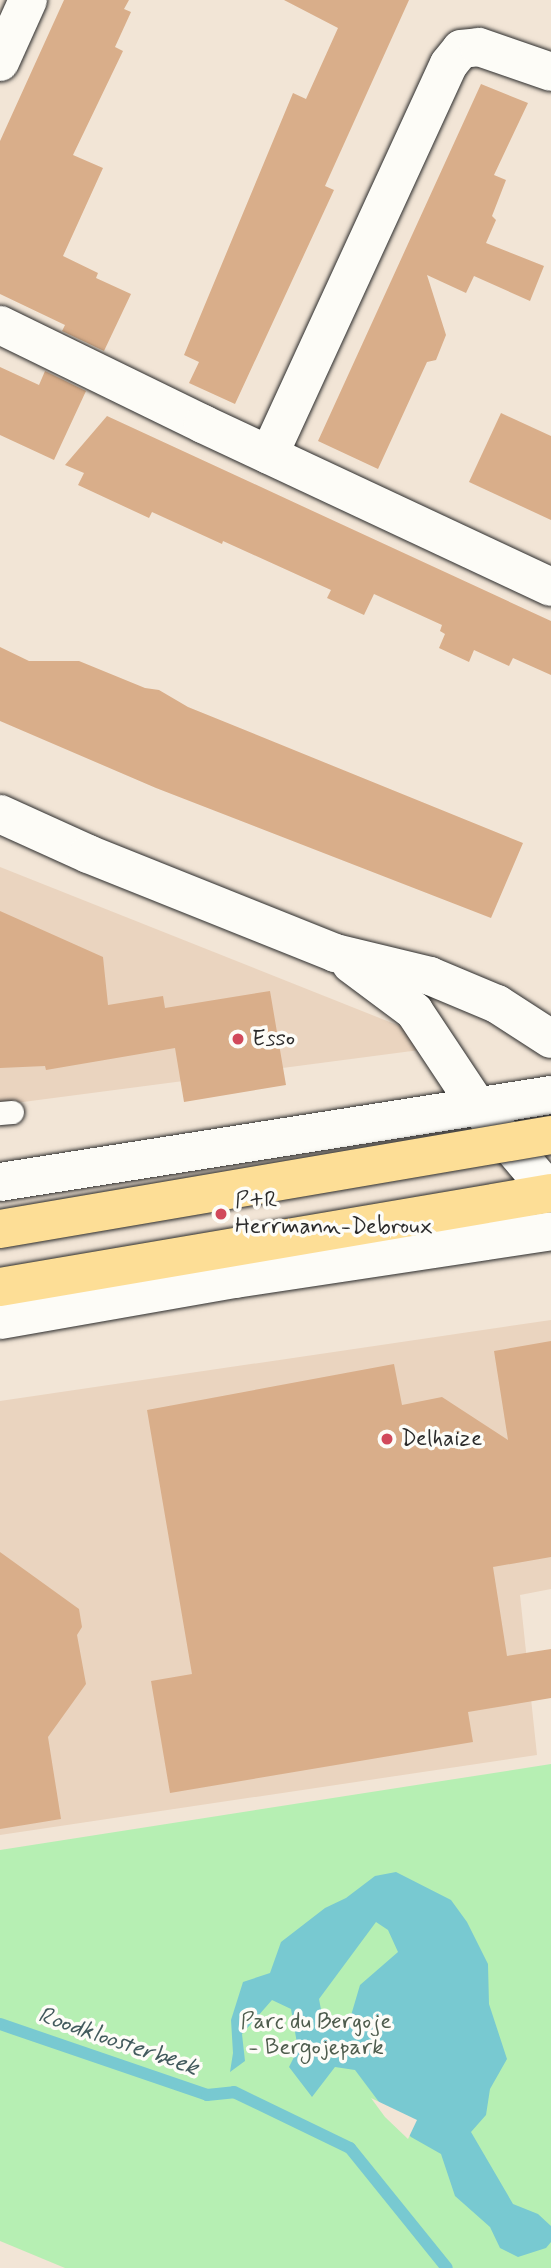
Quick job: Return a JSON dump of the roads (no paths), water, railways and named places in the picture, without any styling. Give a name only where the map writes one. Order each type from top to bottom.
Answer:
[{"type":"highway","points":[[0,1229],[551,1135]]},
{"type":"highway","points":[[0,1287],[551,1193]]},
{"type":"street","points":[[0,62],[28,0]]},
{"type":"street","points":[[269,455],[449,64],[461,49],[479,47],[551,72]]},
{"type":"street","points":[[0,325],[551,587]]},
{"type":"street","points":[[0,814],[88,854],[335,953],[430,976],[497,1004],[551,1039]]},
{"type":"street","points":[[335,953],[414,1011],[477,1106],[551,1193]]},
{"type":"street","points":[[0,1182],[477,1106],[547,1089]]},
{"type":"street","points":[[0,1320],[235,1279],[551,1231]]},
{"type":"water","points":[[396,1872],[451,1900],[467,1922],[488,1964],[489,2004],[507,2059],[490,2089],[486,2115],[471,2132],[513,2204],[538,2214],[551,2226],[551,2242],[546,2248],[518,2257],[500,2248],[490,2227],[455,2196],[441,2154],[411,2137],[388,2114],[355,2070],[335,2067],[312,2097],[289,2067],[298,2049],[291,2009],[272,2000],[242,2034],[245,2061],[230,2072],[233,2053],[231,2020],[243,1982],[270,1973],[281,1942],[325,1908],[346,1898],[375,1876]],"holes":[[[376,1922],[388,1930],[398,1952],[360,1985],[347,2029],[334,2028],[323,2020],[319,1999]]]},
{"type":"waterway","name":"Roodkloosterbeek","points":[[0,2024],[207,2095],[234,2092],[350,2148],[447,2268]]},
{"type":"place","name":"Esso","points":[[238,1039]]},
{"type":"place","name":"P+R Herrmann-Debroux","points":[[221,1214]]},
{"type":"place","name":"Delhaize","points":[[387,1439]]},
{"type":"park label","name":"Parc du Bergoje - Bergojepark","points":[[316,2035]]}]
